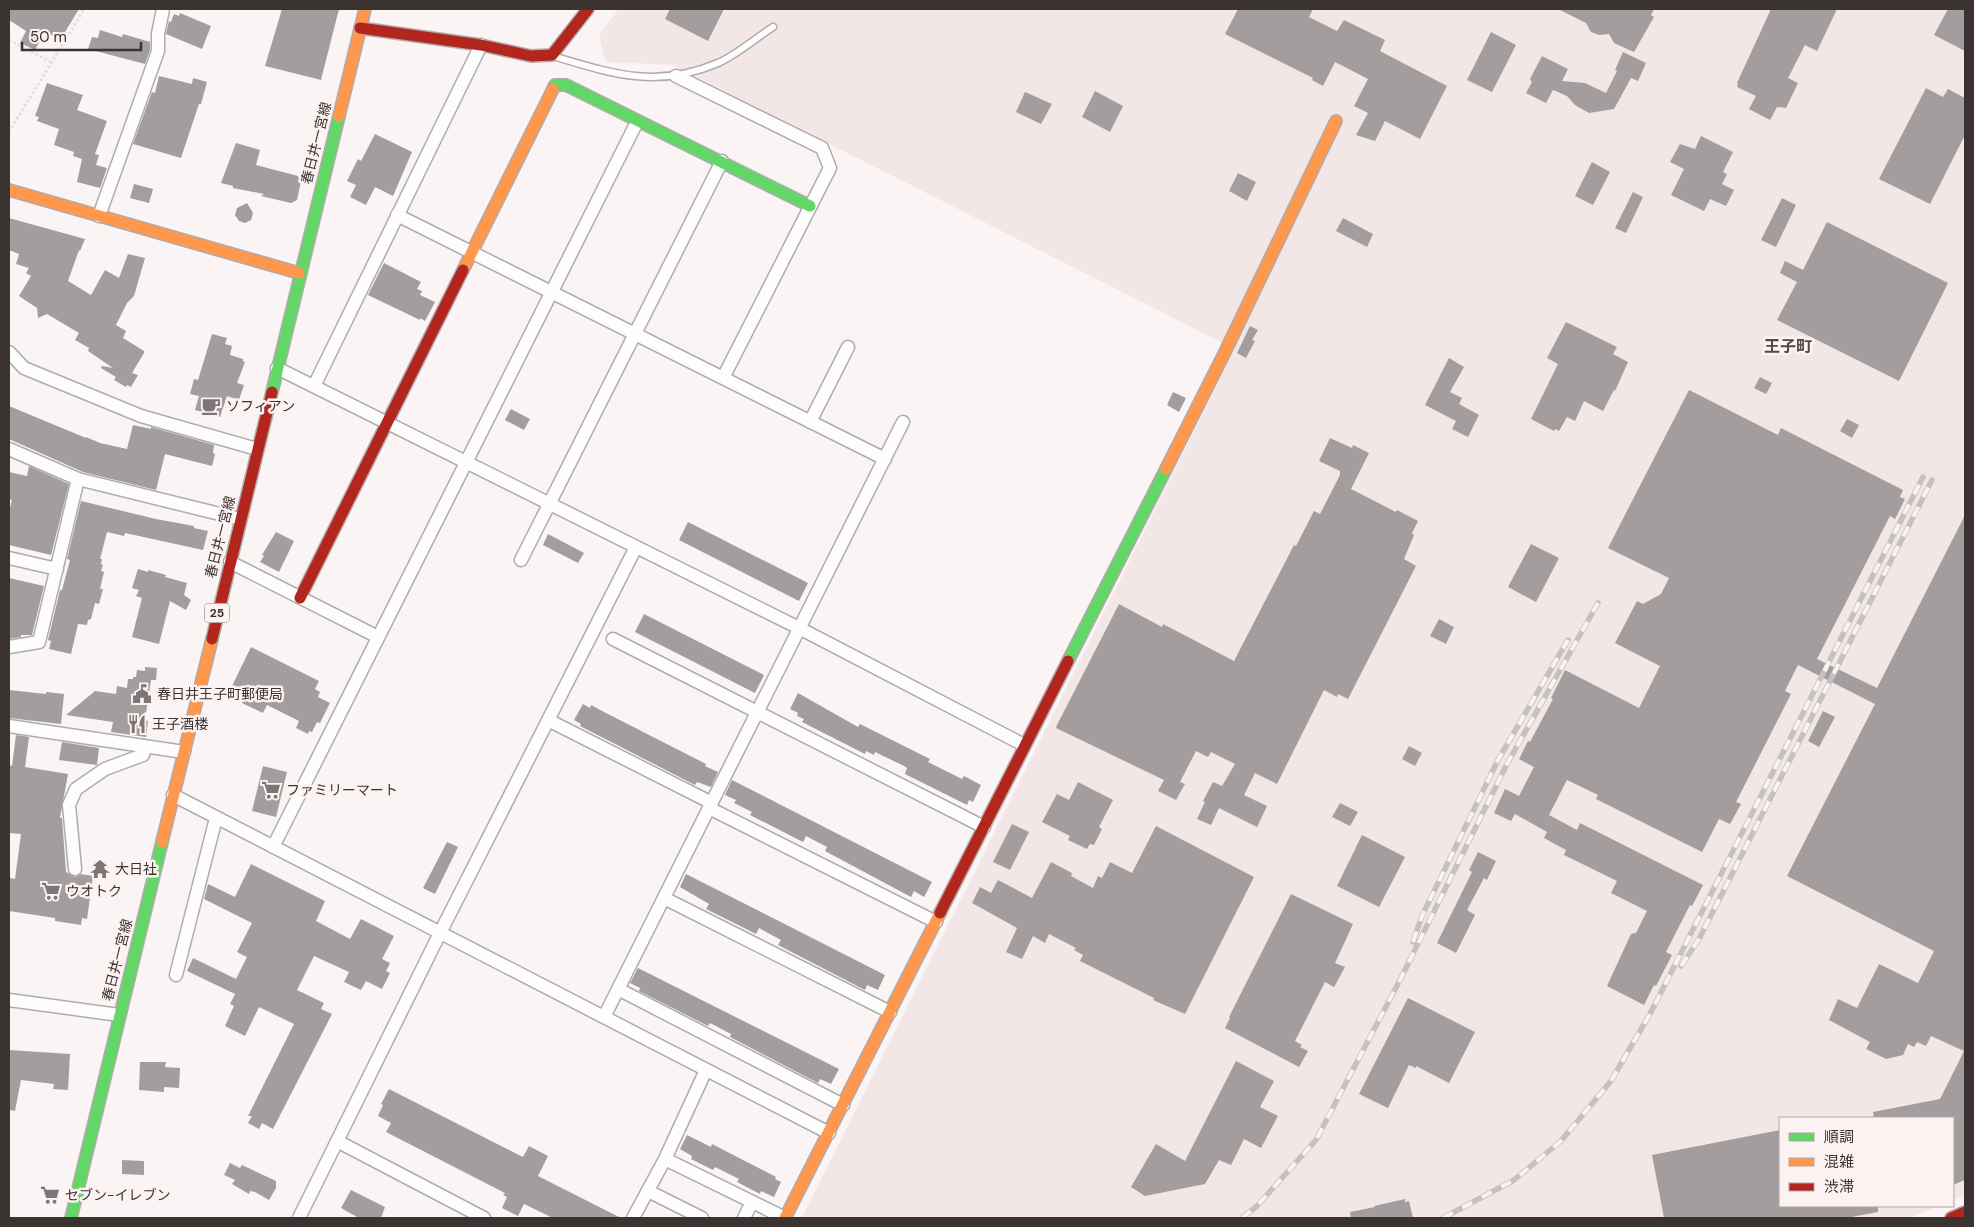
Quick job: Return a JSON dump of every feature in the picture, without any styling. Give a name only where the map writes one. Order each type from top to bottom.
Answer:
[{"type":"street","points":[[99,216],[158,51],[158,34],[163,9]]},
{"type":"street","name":"春日井一宮線","points":[[71,1218],[276,368],[365,9]]},
{"type":"street","points":[[360,28],[481,45],[531,56],[552,56],[588,9]]},
{"type":"street","points":[[314,386],[481,45]]},
{"type":"street","points":[[676,76],[822,148],[830,168],[723,378]]},
{"type":"street","points":[[300,598],[555,85],[566,85],[637,122],[722,161],[810,206]]},
{"type":"street","points":[[665,1159],[785,1218],[1224,354],[1336,121]]},
{"type":"street","points":[[273,847],[637,122]]},
{"type":"street","points":[[521,560],[722,161]]},
{"type":"street","points":[[9,190],[300,274]]},
{"type":"street","points":[[398,215],[885,459]]},
{"type":"street","points":[[810,422],[848,347]]},
{"type":"street","points":[[9,352],[24,368],[141,416],[257,449]]},
{"type":"street","points":[[276,368],[800,628],[1024,745]]},
{"type":"street","points":[[604,1018],[904,422]]},
{"type":"street","points":[[9,449],[78,479],[240,519]]},
{"type":"street","points":[[9,647],[40,642],[78,479]]},
{"type":"street","points":[[299,1218],[636,547]]},
{"type":"street","points":[[9,558],[57,569]]},
{"type":"street","points":[[230,562],[378,637]]},
{"type":"street","points":[[613,639],[984,827]]},
{"type":"street","points":[[548,720],[936,922]]},
{"type":"street","points":[[9,726],[184,752]]},
{"type":"street","points":[[75,869],[69,805],[76,789],[105,769],[143,755],[145,746]]},
{"type":"street","points":[[173,795],[829,1133]]},
{"type":"street","points":[[176,975],[216,818]]},
{"type":"street","points":[[664,898],[890,1012]]},
{"type":"street","points":[[618,989],[843,1105]]},
{"type":"street","points":[[9,1000],[119,1015]]},
{"type":"street","points":[[633,1218],[665,1159],[706,1070]]},
{"type":"street","points":[[337,1141],[484,1218]]},
{"type":"street","points":[[648,1191],[702,1218]]},
{"type":"street","points":[[744,1218],[752,1202]]},
{"type":"street","points":[[1951,1218],[1965,1212]]},
{"type":"lane","points":[[552,56],[604,71],[638,77],[676,76],[719,62],[773,27]]},
{"type":"path","points":[[9,132],[84,9]]},
{"type":"path","points":[[9,40],[51,62]]},
{"type":"shaded area","points":[[619,9],[1965,9],[1965,1195],[1954,1200],[1954,1117],[1779,1117],[1779,1207],[1936,1207],[1909,1218],[802,1218],[1235,349],[673,65],[606,62],[599,35]]},
{"type":"building","points":[[9,9],[79,9],[62,37],[55,37],[45,31],[35,50],[20,43],[26,31],[9,20]]},
{"type":"building","points":[[282,9],[339,9],[321,80],[265,66]]},
{"type":"building","points":[[670,9],[724,9],[708,41],[665,19]]},
{"type":"building","points":[[1238,9],[1313,9],[1309,17],[1337,31],[1344,20],[1385,40],[1380,51],[1447,86],[1420,139],[1385,121],[1375,141],[1356,135],[1368,113],[1354,106],[1368,79],[1335,62],[1323,86],[1312,80],[1313,78],[1225,34]]},
{"type":"building","points":[[1558,9],[1654,9],[1651,15],[1654,17],[1634,52],[1614,43],[1609,34],[1599,35],[1591,32],[1586,23]]},
{"type":"building","points":[[1771,9],[1837,9],[1817,51],[1805,45],[1788,78],[1798,83],[1786,108],[1777,107],[1770,120],[1749,109],[1756,96],[1737,87],[1737,83]]},
{"type":"building","points":[[1948,9],[1965,9],[1965,51],[1934,35]]},
{"type":"building","points":[[180,13],[211,26],[202,49],[166,34],[169,21],[171,22],[174,14],[179,16]]},
{"type":"building","points":[[100,30],[122,37],[123,34],[150,42],[150,50],[145,64],[88,49],[92,37],[98,38]]},
{"type":"building","points":[[1491,32],[1516,45],[1492,92],[1467,80]]},
{"type":"building","points":[[1623,52],[1646,63],[1638,81],[1631,78],[1614,109],[1589,113],[1575,105],[1567,96],[1553,90],[1546,103],[1526,93],[1532,82],[1530,79],[1542,56],[1568,69],[1562,81],[1585,83],[1606,93],[1617,71],[1615,70]]},
{"type":"building","points":[[159,76],[192,84],[193,78],[207,82],[181,158],[133,144],[152,92],[155,93]]},
{"type":"building","points":[[47,83],[83,95],[77,110],[107,121],[95,154],[99,155],[96,165],[107,168],[100,188],[77,182],[82,159],[73,156],[74,152],[54,145],[59,129],[37,121],[39,117],[35,116]]},
{"type":"building","points":[[1926,88],[1943,97],[1948,89],[1965,98],[1965,135],[1930,204],[1879,179]]},
{"type":"building","points":[[1095,91],[1123,106],[1110,132],[1082,117]]},
{"type":"building","points":[[1025,92],[1052,104],[1041,124],[1016,112]]},
{"type":"building","points":[[375,134],[412,152],[393,196],[375,187],[366,205],[350,197],[356,185],[347,181],[358,159],[361,161]]},
{"type":"building","points":[[1701,136],[1733,152],[1723,172],[1727,174],[1722,184],[1734,190],[1726,206],[1710,199],[1704,211],[1671,195],[1684,169],[1670,162],[1680,144],[1695,149]]},
{"type":"building","points":[[236,143],[260,150],[256,165],[298,176],[301,181],[297,200],[291,203],[261,196],[264,194],[233,188],[233,186],[221,183]]},
{"type":"building","points":[[1592,162],[1610,172],[1593,205],[1575,196]]},
{"type":"building","points":[[1238,173],[1256,182],[1247,201],[1229,191]]},
{"type":"building","points":[[134,184],[153,189],[149,203],[130,198]]},
{"type":"building","points":[[1633,192],[1643,197],[1626,233],[1615,228]]},
{"type":"building","points":[[1782,198],[1796,205],[1776,247],[1761,240]]},
{"type":"building","points":[[247,203],[253,213],[251,220],[245,223],[239,221],[235,215],[237,208]]},
{"type":"building","points":[[9,218],[85,239],[68,281],[91,295],[105,270],[119,278],[128,254],[145,258],[134,296],[127,303],[116,325],[126,331],[123,338],[144,351],[132,373],[138,375],[131,387],[127,385],[126,387],[114,380],[116,377],[101,368],[102,366],[113,368],[88,351],[89,348],[75,340],[79,333],[47,314],[38,318],[37,308],[19,296],[31,276],[26,273],[29,268],[16,264],[19,254],[9,250]]},
{"type":"building","points":[[1343,218],[1373,234],[1367,247],[1336,231]]},
{"type":"building","points":[[1827,222],[1948,283],[1899,381],[1777,320],[1797,282],[1780,273],[1785,261],[1803,270]]},
{"type":"building","points":[[384,263],[421,282],[417,289],[422,291],[420,295],[435,302],[425,321],[368,295]]},
{"type":"building","points":[[1566,322],[1617,347],[1613,354],[1628,362],[1615,391],[1603,411],[1584,401],[1575,421],[1567,417],[1559,431],[1555,429],[1554,431],[1531,419],[1558,364],[1547,358]]},
{"type":"building","points":[[1250,326],[1258,330],[1252,340],[1255,341],[1246,358],[1237,353]]},
{"type":"building","points":[[212,334],[227,338],[225,344],[232,346],[230,355],[243,359],[245,362],[237,383],[244,385],[239,400],[227,396],[220,417],[195,410],[199,396],[190,394],[194,379],[198,380]]},
{"type":"building","points":[[1449,358],[1464,367],[1450,392],[1462,398],[1459,404],[1479,415],[1468,437],[1452,429],[1456,421],[1425,405]]},
{"type":"building","points":[[1760,377],[1772,383],[1766,394],[1754,388]]},
{"type":"building","points":[[1689,390],[1778,435],[1781,428],[1903,490],[1900,497],[1905,499],[1895,519],[1890,516],[1817,659],[1877,688],[1965,515],[1965,1180],[1954,1185],[1954,1117],[1874,1117],[1873,1112],[1940,1099],[1964,1051],[1931,1036],[1926,1046],[1917,1042],[1914,1047],[1908,1044],[1903,1055],[1886,1059],[1866,1049],[1870,1042],[1829,1020],[1838,999],[1857,1008],[1879,964],[1918,983],[1934,951],[1787,876],[1875,704],[1798,665],[1785,691],[1791,694],[1736,802],[1741,804],[1730,824],[1719,819],[1702,852],[1596,799],[1598,795],[1567,780],[1549,815],[1577,830],[1580,823],[1703,885],[1692,906],[1690,905],[1666,952],[1672,955],[1644,1005],[1607,986],[1631,934],[1636,933],[1647,911],[1611,893],[1617,881],[1564,855],[1566,850],[1544,838],[1547,832],[1515,814],[1511,821],[1494,813],[1505,789],[1519,796],[1534,767],[1519,759],[1553,699],[1551,698],[1565,670],[1639,708],[1660,666],[1615,643],[1637,601],[1643,604],[1661,594],[1669,578],[1608,548]]},
{"type":"building","points":[[1173,392],[1186,398],[1179,412],[1167,405]]},
{"type":"building","points":[[9,406],[86,438],[127,449],[133,425],[151,429],[151,427],[214,445],[213,453],[215,454],[212,466],[165,454],[156,490],[83,472],[9,439]]},
{"type":"building","points":[[511,409],[530,419],[524,430],[505,420]]},
{"type":"building","points":[[1847,419],[1859,425],[1852,438],[1840,431]]},
{"type":"building","points":[[1330,438],[1352,448],[1353,445],[1369,453],[1351,489],[1418,521],[1404,559],[1416,566],[1348,699],[1338,694],[1337,697],[1324,690],[1277,784],[1255,773],[1244,795],[1267,806],[1257,827],[1219,808],[1211,825],[1197,819],[1205,802],[1203,801],[1213,782],[1222,786],[1235,764],[1211,752],[1208,757],[1196,751],[1180,782],[1185,784],[1176,800],[1158,791],[1164,780],[1056,728],[1119,604],[1162,627],[1163,624],[1234,661],[1294,545],[1296,546],[1314,511],[1320,514],[1340,475],[1340,471],[1319,461]]},
{"type":"building","points":[[29,466],[69,484],[51,555],[9,545],[9,512],[12,500],[9,499],[9,472],[27,476]]},
{"type":"building","points":[[81,501],[194,526],[194,528],[208,531],[203,550],[125,533],[124,536],[107,532],[100,559],[102,559],[101,564],[103,565],[101,571],[104,572],[100,589],[103,589],[99,604],[95,603],[91,619],[88,620],[87,625],[78,624],[71,654],[49,649],[51,641],[48,640],[60,590],[62,590],[70,560],[67,559]]},
{"type":"building","points":[[688,522],[808,583],[799,601],[679,540]]},
{"type":"building","points":[[276,532],[294,541],[279,572],[260,562],[264,556],[262,555]]},
{"type":"building","points":[[548,534],[584,553],[578,563],[543,545]]},
{"type":"building","points":[[1531,544],[1559,558],[1536,602],[1508,587]]},
{"type":"building","points":[[138,569],[166,575],[165,577],[187,583],[184,595],[191,600],[186,610],[170,601],[159,644],[132,637],[142,598],[136,596],[139,590],[132,588]]},
{"type":"building","points":[[9,578],[44,586],[32,635],[21,635],[21,637],[9,639]]},
{"type":"building","points":[[644,614],[764,675],[755,693],[635,632]]},
{"type":"building","points":[[1439,619],[1454,627],[1446,644],[1430,636]]},
{"type":"building","points":[[251,647],[319,681],[315,689],[320,692],[318,697],[330,703],[320,723],[317,722],[312,732],[309,731],[308,734],[296,728],[299,721],[267,705],[263,713],[242,703],[245,695],[231,688]]},
{"type":"building","points":[[145,667],[157,668],[156,680],[151,680],[145,720],[148,721],[146,737],[111,732],[113,722],[66,715],[95,691],[116,694],[117,686],[127,688],[128,679],[136,677],[137,670],[145,671]]},
{"type":"building","points":[[9,690],[64,694],[61,724],[9,718]]},
{"type":"building","points":[[798,693],[858,727],[860,724],[930,759],[928,762],[962,779],[964,776],[981,785],[973,802],[969,800],[967,805],[905,774],[907,768],[904,766],[875,752],[874,755],[866,751],[865,754],[802,722],[804,719],[797,716],[798,713],[790,709]]},
{"type":"building","points":[[583,704],[590,708],[591,705],[706,764],[705,766],[718,772],[711,787],[697,782],[695,785],[580,726],[581,724],[574,720]]},
{"type":"building","points":[[1823,711],[1835,717],[1819,747],[1808,741]]},
{"type":"building","points":[[16,735],[29,737],[25,767],[68,774],[60,818],[62,818],[66,872],[75,877],[81,874],[93,876],[87,919],[82,918],[81,925],[55,921],[55,918],[9,911],[9,878],[15,879],[21,834],[9,833],[9,765],[12,766]]},
{"type":"building","points":[[62,742],[99,748],[97,765],[59,760]]},
{"type":"building","points":[[1409,746],[1422,753],[1415,766],[1402,759]]},
{"type":"building","points":[[263,766],[287,772],[276,817],[252,811]]},
{"type":"building","points":[[732,780],[932,882],[924,897],[914,891],[911,897],[825,851],[827,847],[806,836],[803,842],[750,815],[752,812],[734,803],[736,800],[725,795]]},
{"type":"building","points":[[1078,782],[1113,800],[1099,827],[1102,829],[1094,845],[1090,844],[1087,849],[1068,840],[1070,836],[1042,822],[1057,794],[1069,800]]},
{"type":"building","points":[[1340,803],[1358,812],[1350,826],[1332,817]]},
{"type":"building","points":[[1012,824],[1029,832],[1010,870],[993,862]]},
{"type":"building","points":[[1156,826],[1254,877],[1185,1014],[1153,1000],[1154,998],[1080,961],[1083,955],[1074,950],[1076,948],[1049,934],[1045,943],[1033,936],[1022,959],[1006,952],[1017,928],[972,903],[980,887],[991,893],[998,880],[1032,898],[1051,862],[1072,873],[1071,876],[1093,888],[1098,876],[1102,878],[1110,862],[1132,873]]},
{"type":"building","points":[[1362,835],[1405,857],[1379,907],[1337,886]]},
{"type":"building","points":[[447,842],[458,847],[435,894],[423,888]]},
{"type":"building","points":[[1478,852],[1496,861],[1487,880],[1484,878],[1467,910],[1475,915],[1456,953],[1437,943],[1472,872],[1469,870]]},
{"type":"building","points":[[251,864],[325,901],[316,921],[350,939],[361,919],[394,936],[382,959],[390,963],[386,971],[390,973],[382,989],[366,981],[361,990],[344,982],[349,972],[314,956],[297,990],[324,1003],[321,1009],[332,1014],[273,1129],[262,1123],[259,1129],[248,1123],[252,1116],[248,1116],[294,1024],[259,1007],[245,1036],[225,1026],[234,1006],[230,1004],[235,994],[187,971],[193,958],[236,979],[247,957],[237,952],[252,923],[204,899],[208,884],[235,897]]},
{"type":"building","points":[[686,874],[885,975],[878,990],[867,985],[865,990],[778,945],[781,940],[759,928],[756,934],[706,909],[709,904],[680,887]]},
{"type":"building","points":[[1291,894],[1353,924],[1335,963],[1345,967],[1334,987],[1325,982],[1295,1041],[1302,1045],[1300,1047],[1308,1051],[1299,1067],[1225,1028]]},
{"type":"building","points":[[638,968],[839,1069],[831,1084],[820,1079],[818,1083],[730,1037],[731,1034],[710,1023],[708,1026],[639,991],[640,988],[630,983]]},
{"type":"building","points":[[1408,998],[1475,1032],[1449,1083],[1416,1066],[1416,1068],[1409,1065],[1388,1108],[1359,1094]]},
{"type":"building","points":[[9,1050],[70,1054],[68,1090],[53,1089],[54,1084],[21,1080],[15,1111],[9,1110]]},
{"type":"building","points":[[1236,1061],[1274,1081],[1260,1107],[1278,1116],[1261,1148],[1244,1139],[1231,1165],[1219,1160],[1205,1184],[1145,1196],[1131,1187],[1156,1144],[1185,1161]]},
{"type":"building","points":[[140,1062],[166,1062],[165,1067],[180,1068],[179,1088],[164,1087],[164,1092],[139,1090]]},
{"type":"building","points":[[389,1089],[523,1157],[529,1146],[548,1156],[538,1176],[621,1218],[553,1218],[524,1204],[518,1216],[502,1208],[507,1197],[503,1195],[505,1193],[386,1132],[391,1123],[378,1116],[383,1105],[381,1104]]},
{"type":"building","points":[[1779,1130],[1779,1207],[1878,1207],[1878,1212],[1846,1218],[1664,1218],[1652,1155]]},
{"type":"building","points":[[687,1135],[711,1147],[712,1144],[776,1177],[775,1179],[781,1182],[774,1197],[761,1191],[760,1194],[737,1182],[739,1179],[715,1167],[713,1170],[691,1159],[692,1156],[680,1149]]},
{"type":"building","points":[[122,1160],[144,1161],[144,1175],[122,1174]]},
{"type":"building","points":[[230,1163],[240,1168],[242,1165],[276,1181],[276,1188],[269,1200],[255,1192],[250,1191],[249,1194],[232,1184],[235,1180],[224,1175]]},
{"type":"building","points":[[351,1190],[385,1207],[381,1218],[359,1218],[341,1208]]},
{"type":"building","points":[[1405,1199],[1405,1202],[1409,1201],[1413,1218],[1351,1218],[1350,1212]]},
{"type":"railway","points":[[1443,1218],[1514,1180],[1561,1141],[1611,1081],[1651,1012],[1923,477]]},
{"type":"railway","points":[[1681,966],[1699,939],[1932,480]]},
{"type":"railway","points":[[1242,1218],[1257,1206],[1316,1140],[1400,980],[1507,764],[1598,603]]},
{"type":"railway","points":[[1413,942],[1422,916],[1498,760],[1568,640]]},
{"type":"traffic: fast","points":[[553,89],[555,85],[566,85],[810,206]]},
{"type":"traffic: fast","points":[[272,392],[339,116]]},
{"type":"traffic: fast","points":[[1068,661],[1166,469]]},
{"type":"traffic: fast","points":[[71,1218],[162,842]]},
{"type":"traffic: slow","points":[[339,116],[365,9]]},
{"type":"traffic: slow","points":[[463,270],[553,89]]},
{"type":"traffic: slow","points":[[1166,469],[1224,354],[1336,121]]},
{"type":"traffic: slow","points":[[9,190],[299,273]]},
{"type":"traffic: slow","points":[[162,842],[212,639]]},
{"type":"traffic: slow","points":[[785,1218],[940,913]]},
{"type":"traffic: jam","points":[[360,28],[481,45],[531,56],[552,55],[588,9]]},
{"type":"traffic: jam","points":[[300,598],[463,270]]},
{"type":"traffic: jam","points":[[212,639],[272,392]]},
{"type":"traffic: jam","points":[[940,913],[1068,661]]},
{"type":"traffic: jam","points":[[1951,1218],[1965,1212]]},
{"type":"place","name":"ソフィアン","points":[[211,406]]},
{"type":"place","name":"春日井王子町郵便局","points":[[142,694]]},
{"type":"place","name":"王子酒楼","points":[[137,724]]},
{"type":"place","name":"ファミリーマート","points":[[271,790]]},
{"type":"place","name":"大日社","points":[[100,869]]},
{"type":"place","name":"ウオトク","points":[[51,891]]},
{"type":"place","name":"セブン-イレブン","points":[[50,1195]]},
{"type":"district","name":"王子町","points":[[1788,346]]}]
